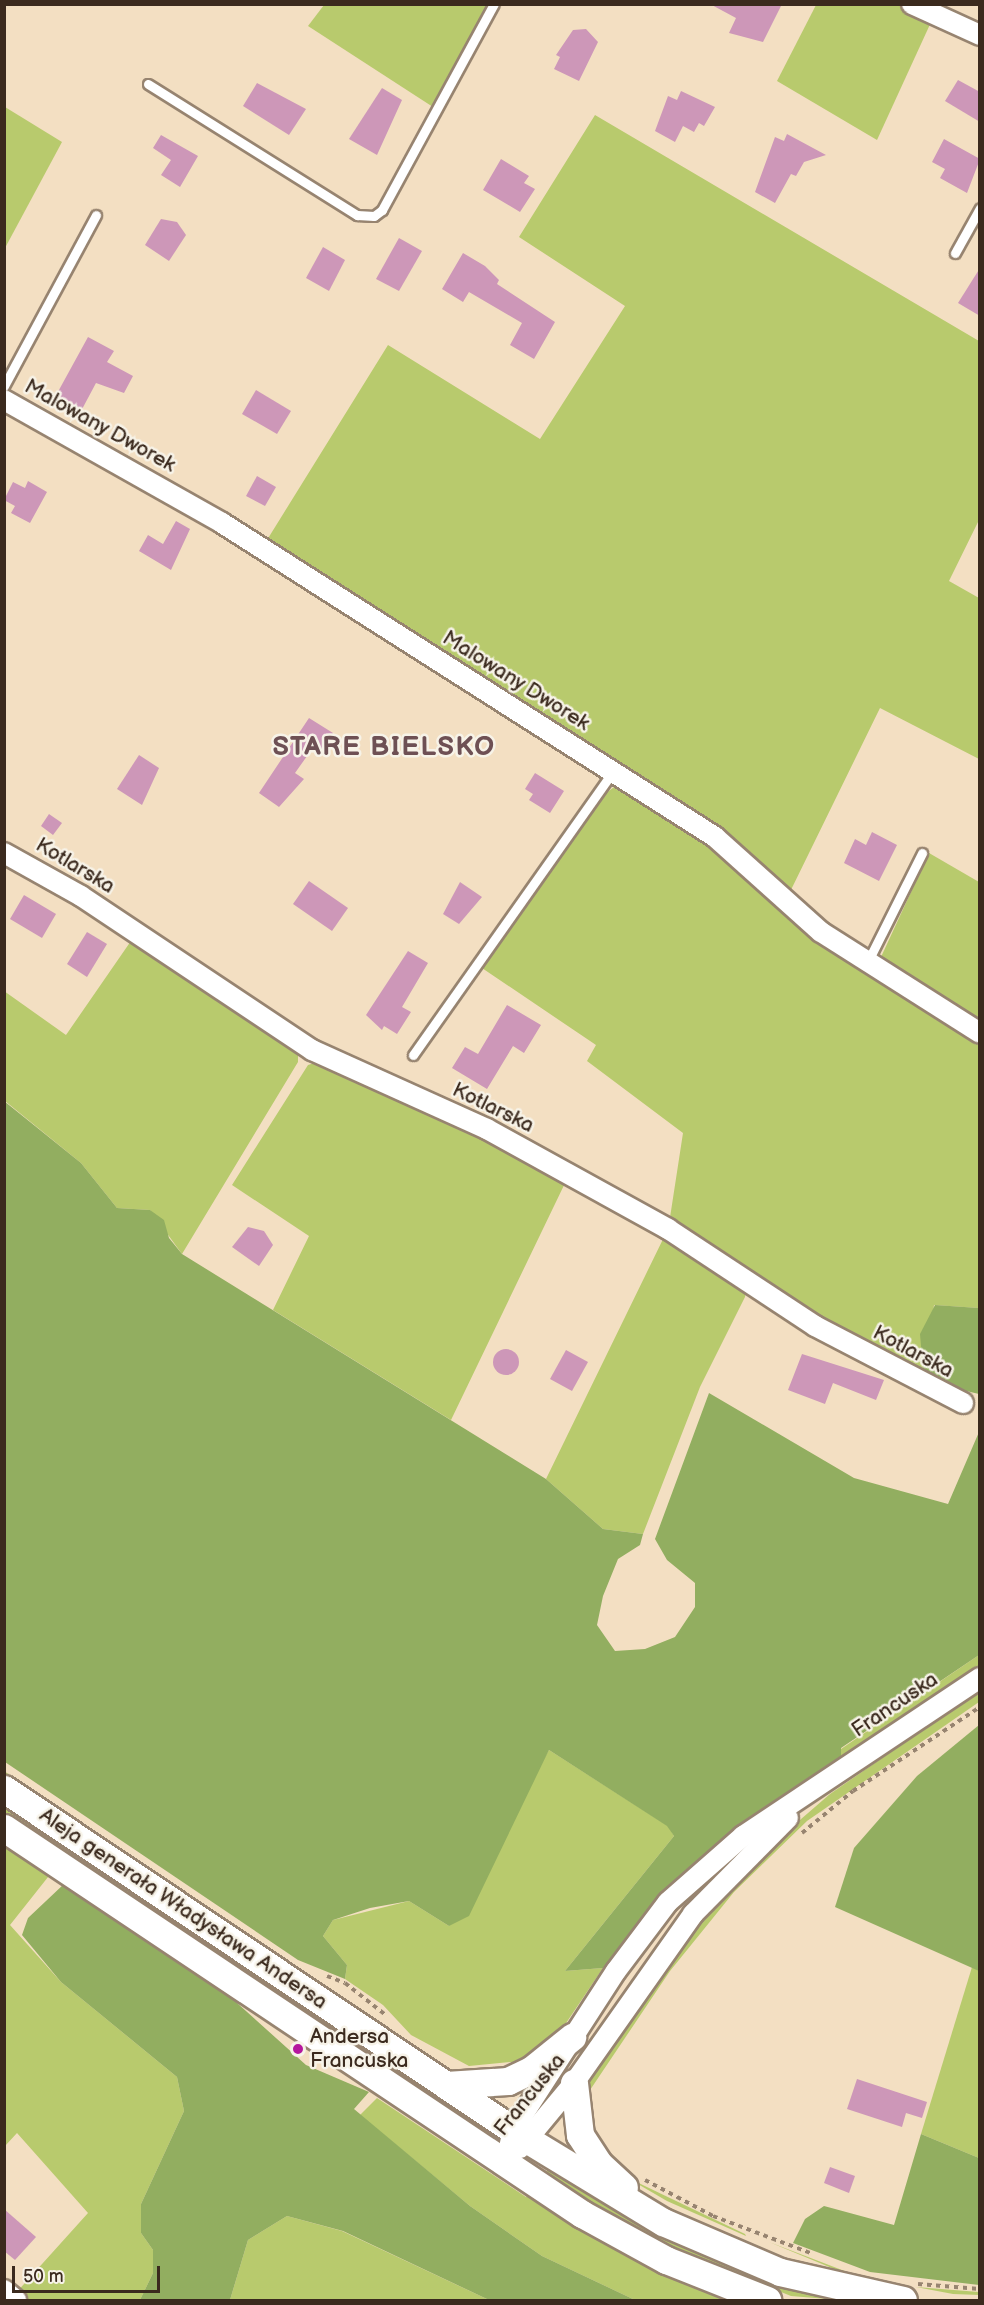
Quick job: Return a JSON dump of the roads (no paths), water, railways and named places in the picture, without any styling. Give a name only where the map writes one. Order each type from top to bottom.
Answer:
[{"type":"main road","name":"Aleja generała Władysława Andersa","points":[[4,1789],[520,2135],[663,2222],[780,2271],[906,2292]]},
{"type":"main road","name":"Aleja generała Władysława Andersa","points":[[4,1828],[624,2238],[767,2301]]},
{"type":"main road","points":[[147,1923],[165,1896]]},
{"type":"main road","points":[[446,2085],[508,2081],[531,2070],[572,2037]]},
{"type":"main road","points":[[574,2084],[575,2121],[588,2151],[663,2222]]},
{"type":"street","points":[[912,4],[980,35]]},
{"type":"street","name":"Malowany Dworek","points":[[4,400],[222,523],[715,837],[783,900],[866,965],[980,1033]]},
{"type":"street","name":"Kotlarska","points":[[4,853],[81,896],[312,1050],[506,1140],[668,1229],[815,1326],[963,1403]]},
{"type":"street","name":"Francuska","points":[[506,2162],[572,2037],[668,1902],[743,1836],[980,1678]]},
{"type":"street","name":"Francuska","points":[[520,2135],[574,2084],[635,1989],[693,1914],[838,1772]]},
{"type":"street","points":[[4,2290],[16,2301]]},
{"type":"lane","points":[[148,84],[357,215],[374,216],[382,210],[494,4]]},
{"type":"lane","points":[[954,253],[980,208]]},
{"type":"lane","points":[[4,386],[96,214]]},
{"type":"lane","points":[[413,1055],[613,771]]},
{"type":"lane","points":[[866,965],[922,853]]},
{"type":"place","name":"Andersa Francuska","points":[[298,2049]]},
{"type":"district","name":"STARE BIELSKO","points":[[384,748]]}]
